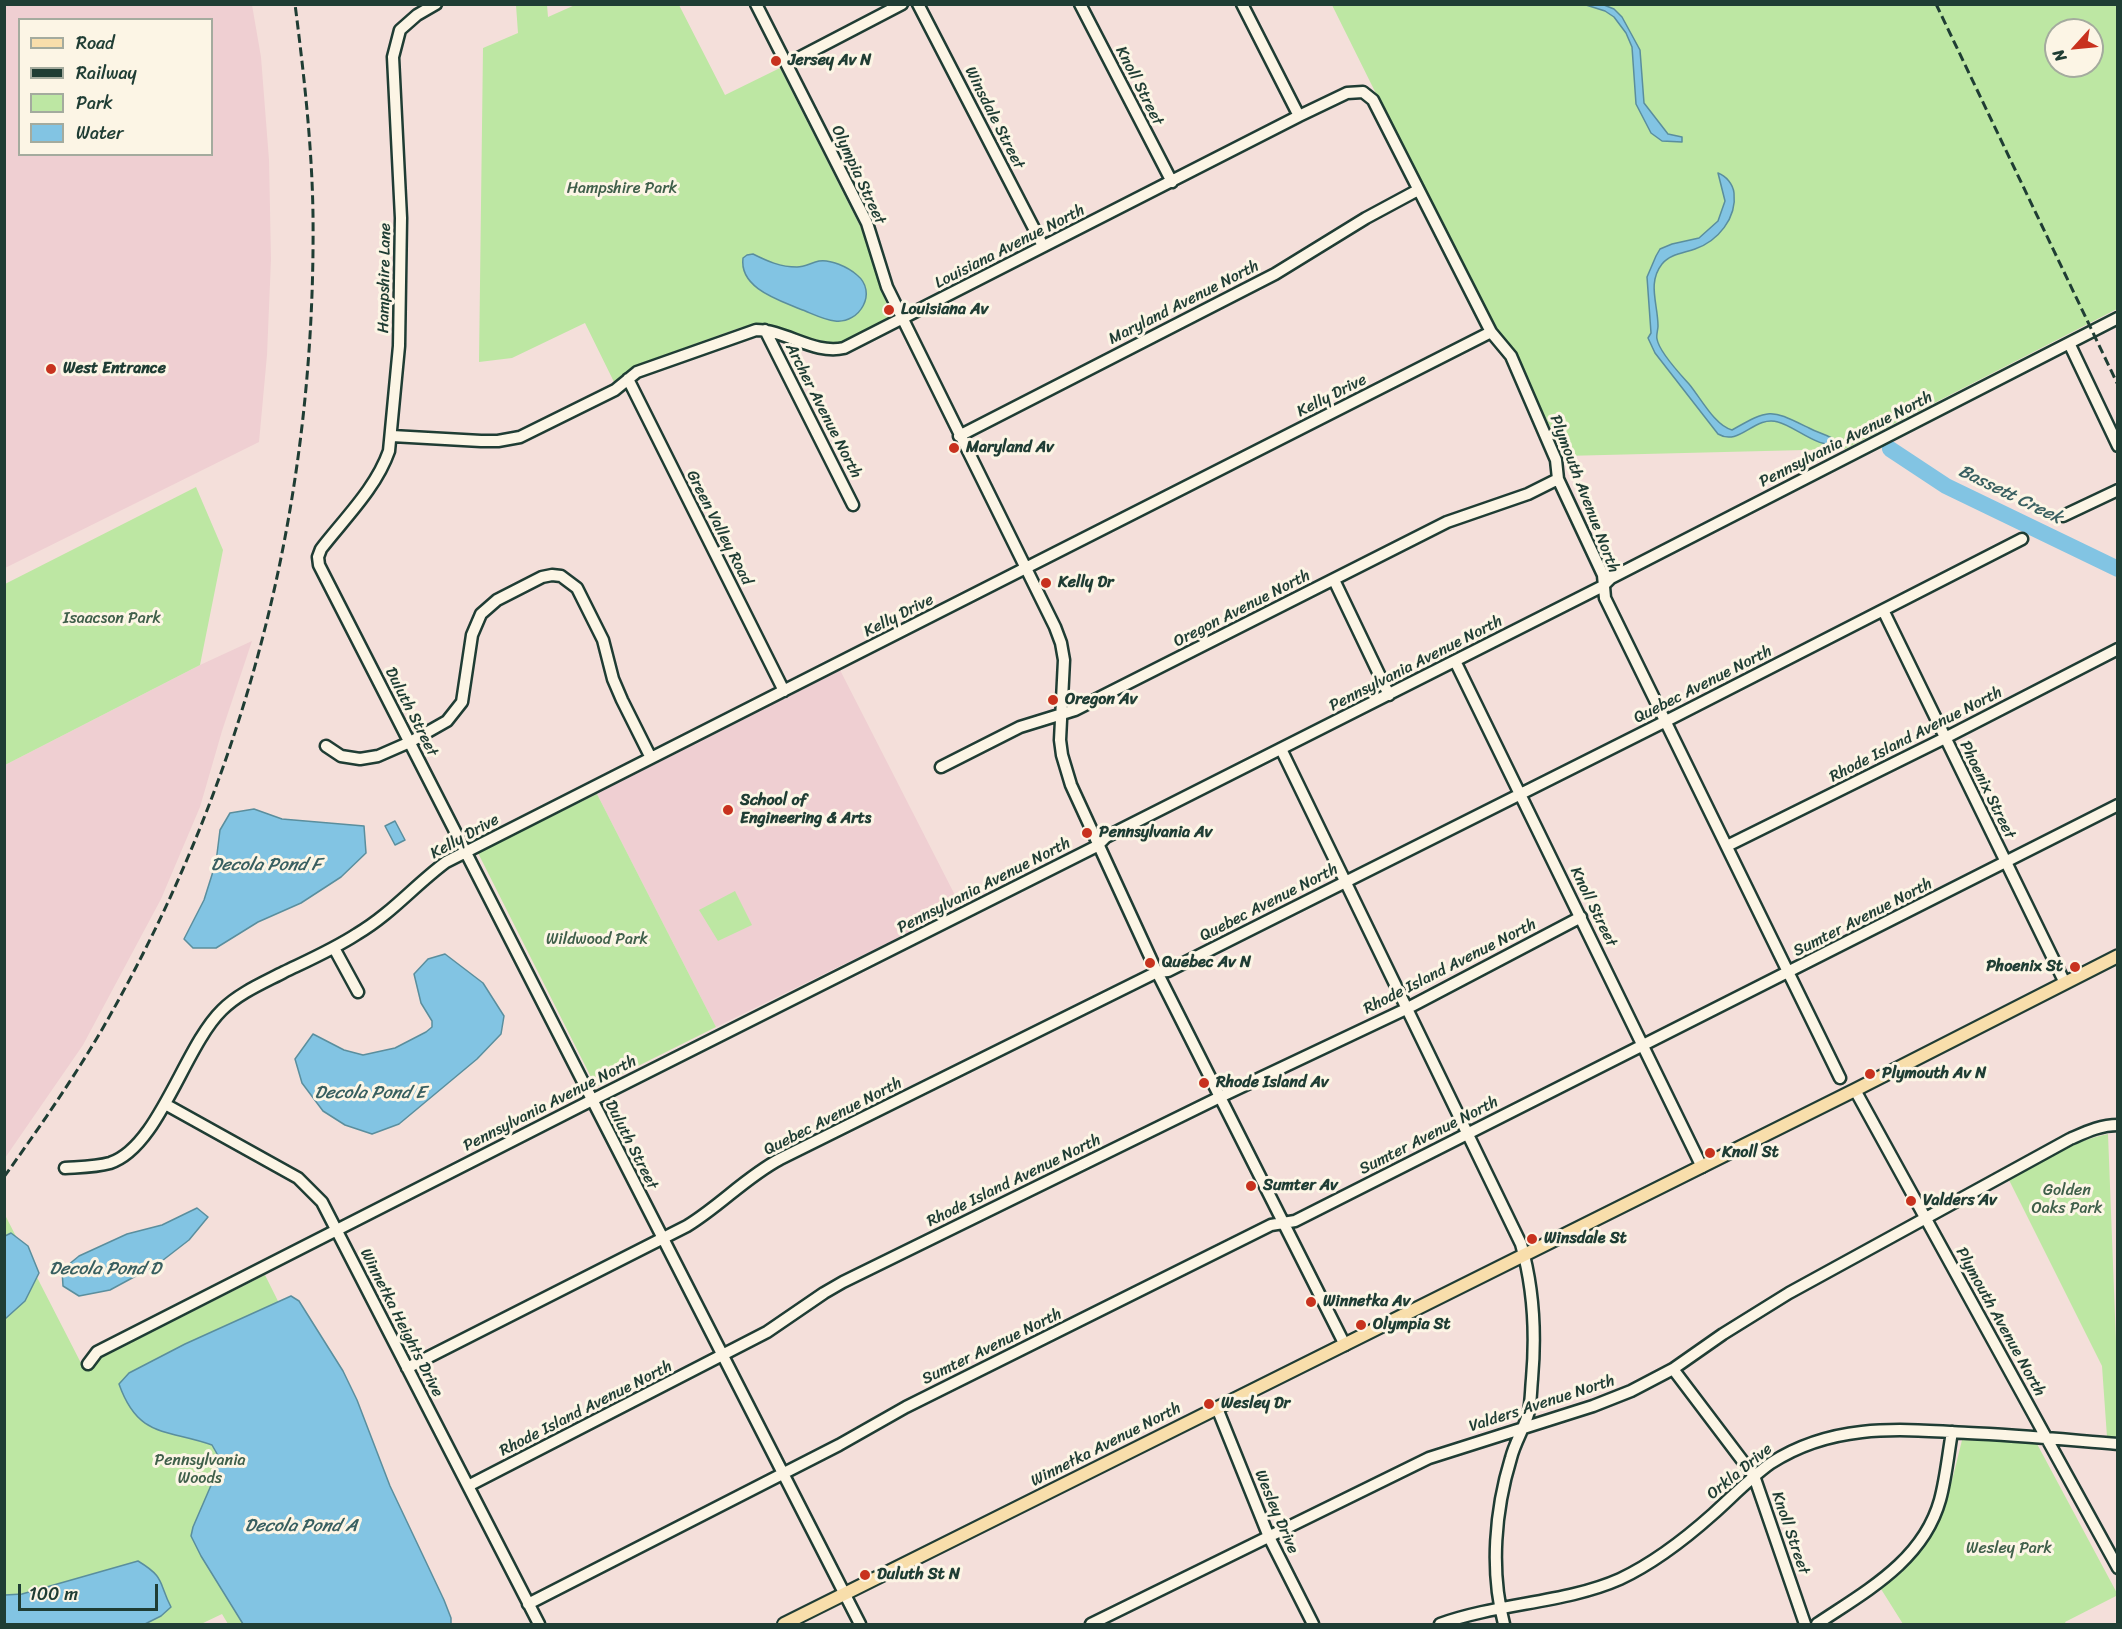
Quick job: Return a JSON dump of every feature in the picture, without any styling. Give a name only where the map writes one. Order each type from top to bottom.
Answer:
[{"type":"main road","name":"Winnetka Avenue North","points":[[784,1624],[1702,1167],[2118,956]]},
{"type":"street","name":"Hampshire Lane","points":[[321,549],[376,478],[384,464],[392,436],[399,346],[401,218],[393,57],[400,30],[417,15],[436,4]]},
{"type":"street","name":"Olympia Street","points":[[756,4],[867,223],[887,287],[1061,643],[1064,660],[1060,740],[1062,755],[1071,785],[1097,846],[1157,972],[1345,1345]]},
{"type":"street","points":[[787,64],[902,4]]},
{"type":"street","name":"Winsdale Street","points":[[918,4],[1043,246]]},
{"type":"street","name":"Knoll Street","points":[[1080,4],[1172,182]]},
{"type":"street","points":[[1242,4],[1299,116]]},
{"type":"street","name":"Louisiana Avenue North","points":[[392,436],[481,441],[520,437],[615,390],[637,372],[744,333],[765,330],[833,350],[852,345],[1299,116],[1347,93],[1363,92]]},
{"type":"street","name":"Plymouth Avenue North","points":[[1363,92],[1373,100],[1491,332],[1511,356],[1557,460],[1558,479],[1603,575],[1605,598],[1840,1078]]},
{"type":"street","name":"Maryland Avenue North","points":[[959,436],[1275,274],[1366,218],[1418,190]]},
{"type":"street","name":"Pennsylvania Avenue North","points":[[88,1364],[97,1352],[591,1100],[1097,846],[1106,837],[1455,662],[1603,586],[1611,578],[1767,496],[2118,318]]},
{"type":"street","name":"Archer Avenue North","points":[[765,330],[853,505]]},
{"type":"street","name":"Kelly Drive","points":[[65,1168],[90,1167],[111,1162],[126,1155],[137,1145],[165,1104],[196,1044],[222,1010],[256,986],[334,948],[376,923],[426,877],[446,862],[1491,332]]},
{"type":"street","points":[[2069,344],[2118,446]]},
{"type":"street","name":"Green Valley Road","points":[[628,379],[784,691]]},
{"type":"street","name":"Oregon Avenue North","points":[[941,767],[1020,727],[1075,710],[1447,522],[1528,494],[1558,479]]},
{"type":"street","points":[[2063,516],[2118,490]]},
{"type":"street","name":"Quebec Avenue North","points":[[407,1368],[706,1215],[761,1169],[780,1159],[1157,972],[1168,971],[2022,539]]},
{"type":"street","name":"Duluth Street","points":[[321,549],[318,557],[319,566],[860,1624]]},
{"type":"street","points":[[326,746],[340,756],[360,759],[378,756],[410,742],[447,721],[459,707],[465,691],[472,635],[481,614],[497,600],[552,575],[561,576],[577,588],[603,640],[613,679],[622,700],[651,758]]},
{"type":"street","points":[[1334,580],[1389,695]]},
{"type":"street","name":"Phoenix Street","points":[[1883,610],[2065,983]]},
{"type":"street","name":"Rhode Island Avenue North","points":[[1727,846],[2118,650]]},
{"type":"street","name":"Knoll Street","points":[[1455,662],[1702,1167]]},
{"type":"street","points":[[1281,749],[1521,1244],[1524,1255],[1533,1300],[1534,1358],[1529,1411],[1503,1484],[1499,1511],[1497,1554],[1500,1608],[1504,1624]]},
{"type":"street","name":"Sumter Avenue North","points":[[528,1604],[839,1445],[899,1410],[1271,1225],[1295,1221],[2118,805]]},
{"type":"street","name":"Rhode Island Avenue North","points":[[468,1486],[722,1357],[767,1332],[843,1282],[1220,1097],[1406,1009],[1581,917]]},
{"type":"street","points":[[334,948],[358,992]]},
{"type":"street","name":"Plymouth Avenue North","points":[[1855,1090],[2118,1568]]},
{"type":"street","name":"Winnetka Heights Drive","points":[[165,1104],[298,1178],[322,1202],[539,1624]]},
{"type":"street","name":"Valders Avenue North","points":[[1091,1624],[1429,1458],[1593,1406],[1631,1391],[1673,1368],[1789,1293],[2070,1138],[2088,1130],[2118,1125]]},
{"type":"street","name":"Knoll Street","points":[[1673,1368],[1754,1476],[1805,1624]]},
{"type":"street","name":"Wesley Drive","points":[[1217,1408],[1269,1537],[1312,1624]]},
{"type":"street","name":"Orkla Drive","points":[[1440,1624],[1466,1615],[1585,1591],[1620,1579],[1654,1560],[1680,1541],[1754,1476],[1790,1452],[1818,1440],[1850,1433],[1907,1429],[2046,1437],[2118,1444]]},
{"type":"street","points":[[1817,1624],[1884,1578],[1917,1546],[1930,1526],[1940,1501],[1952,1432]]},
{"type":"shaded area","points":[[5,4],[252,5],[261,57],[269,160],[271,259],[267,355],[259,442],[5,568]]},
{"type":"shaded area","points":[[252,641],[200,807],[161,899],[83,1045],[5,1158],[5,765],[200,665]]},
{"type":"shaded area","points":[[840,670],[961,907],[716,1027],[597,794]]},
{"type":"green space","name":"Hampshire Park","points":[[516,5],[547,5],[548,17],[575,5],[679,5],[725,95],[780,68],[861,228],[891,317],[834,344],[765,326],[742,327],[636,365],[614,382],[585,323],[512,358],[479,362],[483,48],[518,33]]},
{"type":"green space","points":[[1332,5],[2117,5],[2117,309],[1845,449],[1564,456],[1517,358],[1483,309]]},
{"type":"green space","name":"Isaacson Park","points":[[196,487],[223,550],[200,665],[5,765],[5,584]]},
{"type":"green space","name":"Wildwood Park","points":[[597,794],[716,1027],[596,1087],[478,853]]},
{"type":"green space","points":[[735,891],[752,925],[718,941],[699,910]]},
{"type":"green space","name":"Golden Oaks Park","points":[[2108,1134],[2117,1368],[2117,1438],[2107,1437],[2102,1366],[2009,1180],[2069,1147]]},
{"type":"green space","name":"Pennsylvania Woods","points":[[4,1213],[83,1367],[265,1275],[439,1624],[228,1624],[222,1614],[201,1624],[5,1624]]},
{"type":"green space","name":"Wesley Park","points":[[1962,1440],[2036,1442],[2118,1595],[2065,1622],[2066,1624],[1903,1624],[1881,1589],[1915,1558],[1937,1523],[1945,1504]]},
{"type":"water","points":[[1586,5],[1604,5],[1614,9],[1622,17],[1640,50],[1644,103],[1668,134],[1682,137],[1682,142],[1662,141],[1651,133],[1636,104],[1632,47],[1626,33],[1614,17],[1605,11]]},
{"type":"water","points":[[1718,173],[1726,178],[1734,193],[1729,220],[1711,240],[1695,249],[1669,258],[1658,271],[1654,294],[1659,344],[1675,369],[1708,410],[1726,427],[1732,430],[1763,415],[1778,414],[1838,442],[1824,444],[1785,424],[1769,421],[1733,437],[1718,434],[1655,353],[1648,338],[1651,333],[1647,277],[1660,249],[1699,238],[1718,221],[1725,201]]},
{"type":"water","points":[[753,254],[785,266],[800,267],[823,261],[844,267],[863,282],[866,298],[863,306],[852,317],[844,321],[835,321],[772,297],[754,285],[743,268],[743,258]]},
{"type":"water","name":"Decola Pond F","points":[[254,809],[282,819],[364,826],[366,853],[341,877],[301,903],[258,922],[216,948],[193,948],[184,939],[204,900],[216,862],[220,830],[230,813]]},
{"type":"water","points":[[395,821],[405,840],[395,845],[385,826]]},
{"type":"water","name":"Decola Pond E","points":[[445,954],[483,983],[504,1016],[501,1034],[477,1059],[399,1124],[372,1134],[345,1125],[323,1111],[302,1083],[295,1059],[313,1034],[344,1050],[363,1055],[395,1048],[426,1032],[432,1027],[432,1021],[421,1003],[414,974],[428,959]]},
{"type":"water","name":"Decola Pond D","points":[[197,1208],[208,1217],[189,1240],[158,1264],[110,1290],[79,1296],[63,1286],[62,1270],[79,1256],[127,1234],[162,1225]]},
{"type":"water","points":[[11,1233],[28,1246],[39,1273],[25,1301],[5,1319],[5,1236]]},
{"type":"water","name":"Decola Pond A","points":[[291,1296],[299,1301],[343,1371],[357,1400],[390,1486],[444,1600],[451,1624],[243,1624],[191,1536],[220,1459],[212,1445],[167,1433],[145,1423],[135,1414],[119,1384],[129,1373],[185,1344]]},
{"type":"water","points":[[138,1561],[157,1576],[171,1607],[161,1616],[145,1624],[5,1624],[5,1595],[22,1594]]},
{"type":"waterway","name":"Bassett Creek","points":[[1890,449],[1946,486],[2118,569]]},
{"type":"railway","points":[[4,1177],[93,1045],[154,931],[197,834],[234,736],[263,635],[286,533],[302,428],[311,323],[313,215],[311,162],[295,4]]},
{"type":"railway","points":[[1936,4],[2118,385]]},
{"type":"place","name":"Jersey Av N","points":[[776,61]]},
{"type":"place","name":"Louisiana Av","points":[[889,310]]},
{"type":"place","name":"West Entrance","points":[[51,369]]},
{"type":"place","name":"Maryland Av","points":[[954,448]]},
{"type":"place","name":"Kelly Dr","points":[[1046,583]]},
{"type":"place","name":"Oregon Av","points":[[1053,700]]},
{"type":"place","name":"School of Engineering & Arts","points":[[728,810]]},
{"type":"place","name":"Pennsylvania Av","points":[[1087,833]]},
{"type":"place","name":"Quebec Av N","points":[[1150,963]]},
{"type":"place","name":"Phoenix St","points":[[2075,967]]},
{"type":"place","name":"Plymouth Av N","points":[[1870,1074]]},
{"type":"place","name":"Rhode Island Av","points":[[1204,1083]]},
{"type":"place","name":"Knoll St","points":[[1710,1153]]},
{"type":"place","name":"Sumter Av","points":[[1251,1186]]},
{"type":"place","name":"Valders Av","points":[[1911,1201]]},
{"type":"place","name":"Winsdale St","points":[[1532,1239]]},
{"type":"place","name":"Winnetka Av","points":[[1311,1302]]},
{"type":"place","name":"Olympia St","points":[[1361,1325]]},
{"type":"place","name":"Wesley Dr","points":[[1209,1404]]},
{"type":"place","name":"Duluth St N","points":[[865,1575]]}]
